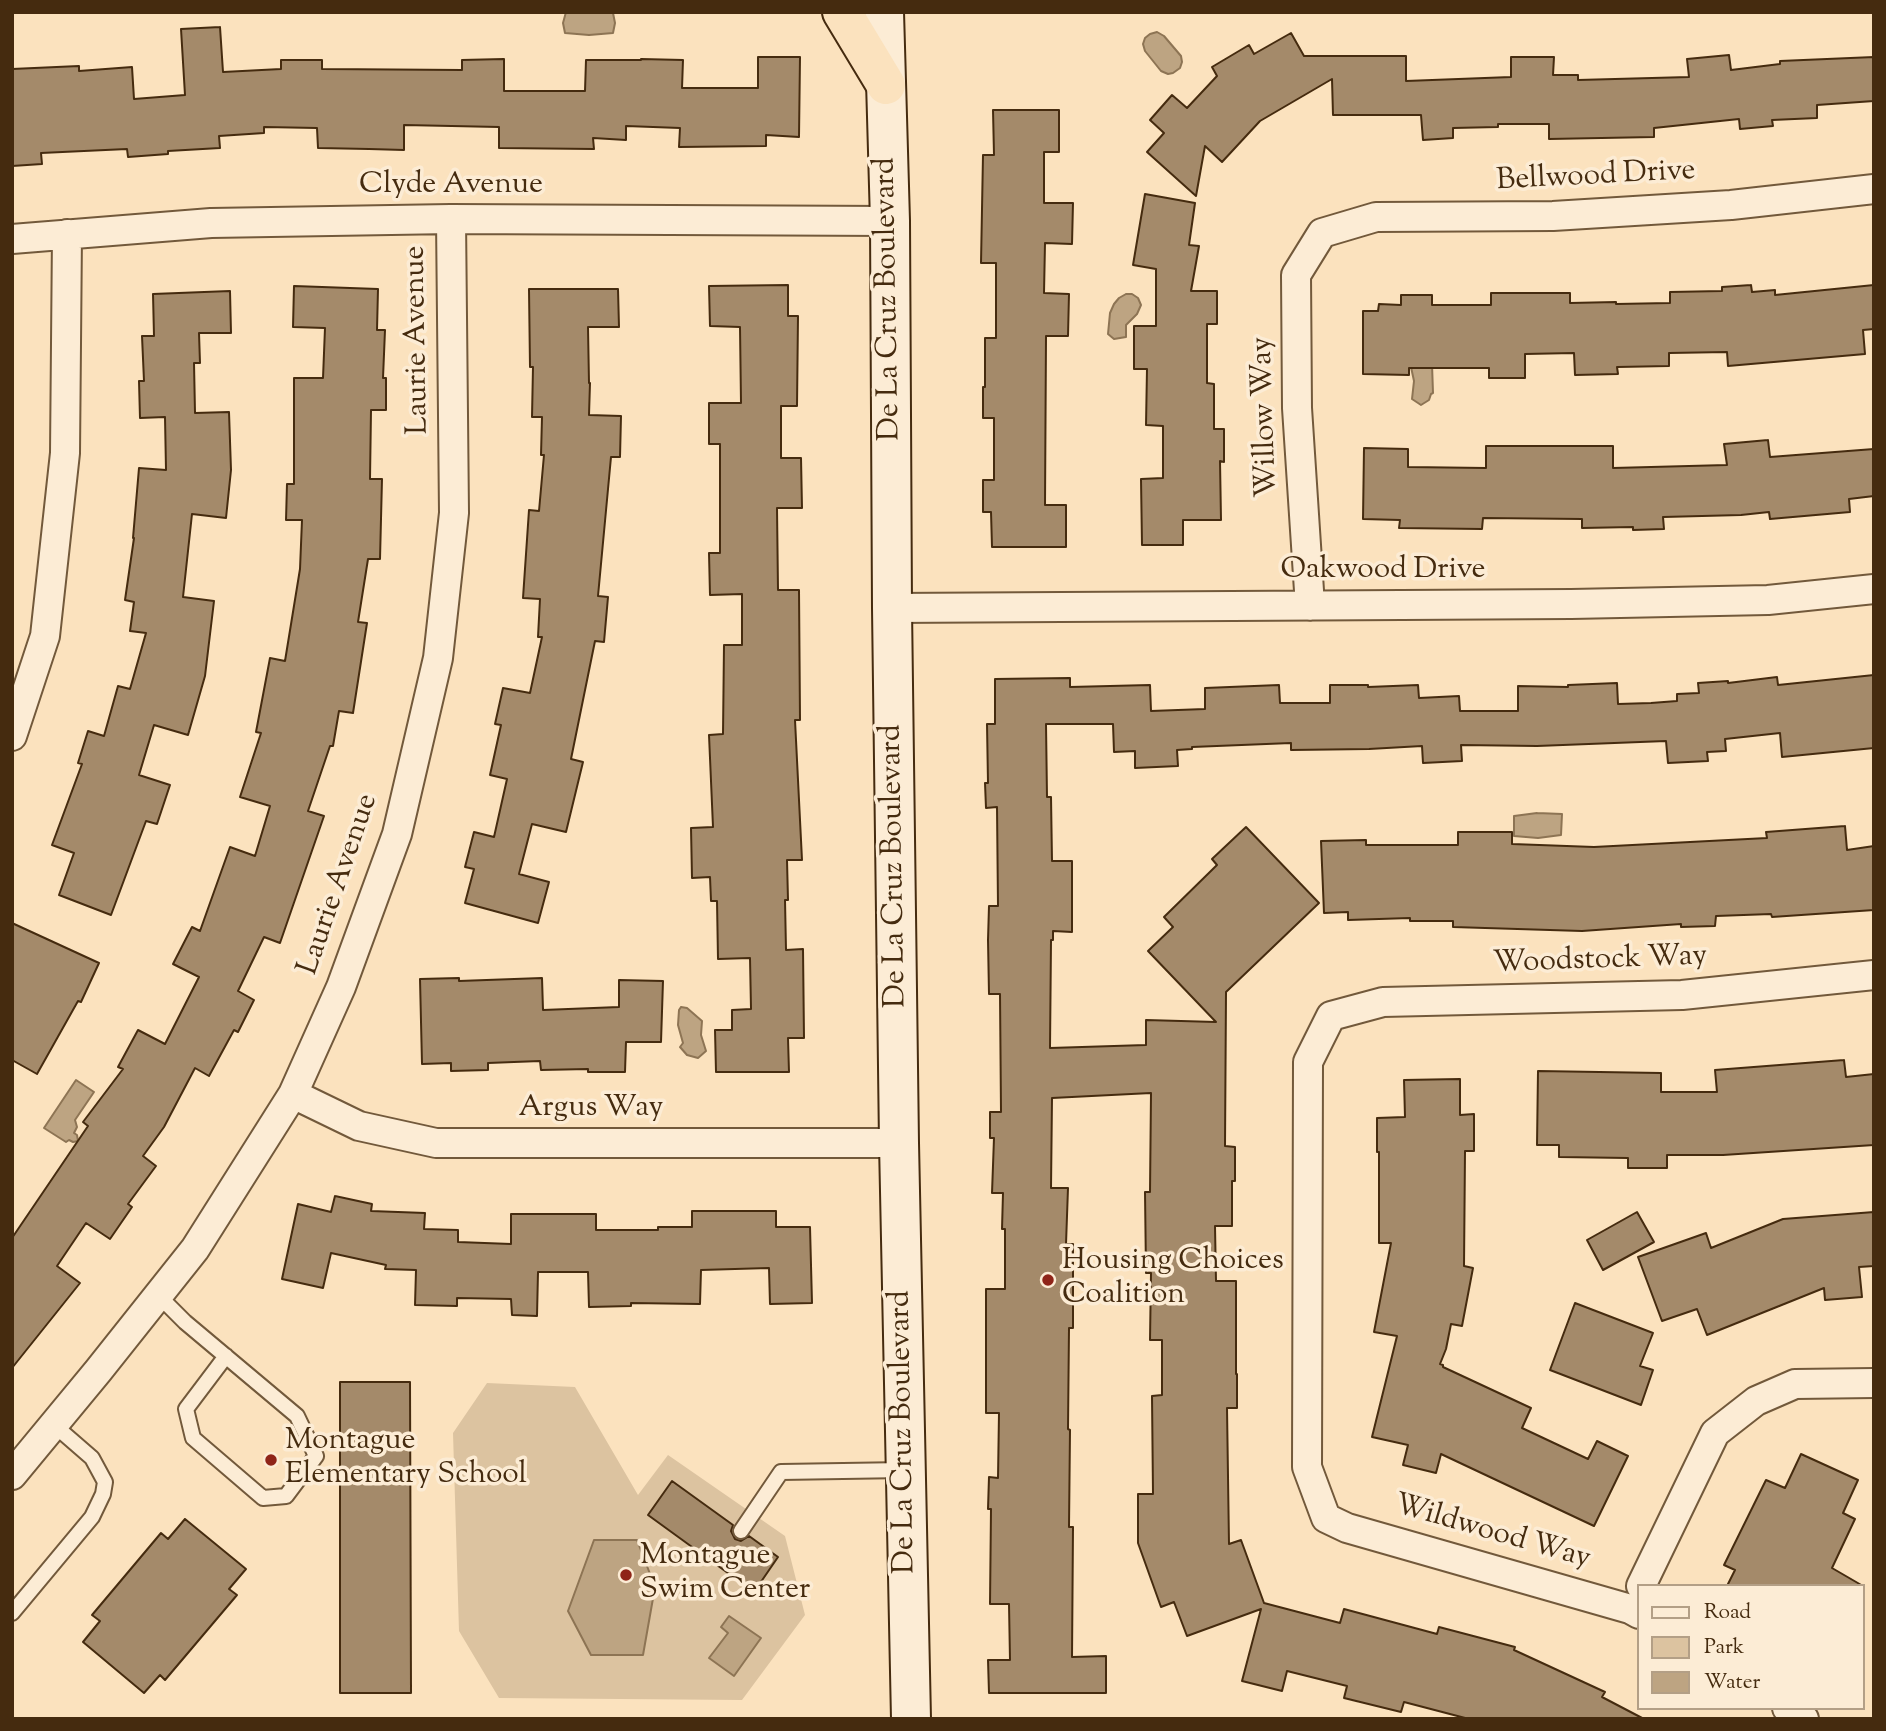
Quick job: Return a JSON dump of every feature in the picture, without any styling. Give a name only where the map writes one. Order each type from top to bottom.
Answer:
[{"type":"highway","points":[[842,12],[886,85]]},
{"type":"main road","name":"De La Cruz Boulevard","points":[[884,12],[890,222],[899,1143],[911,1719]]},
{"type":"street","name":"Bellwood Drive","points":[[1322,233],[1376,216],[1553,216],[1731,205],[1874,189]]},
{"type":"street","name":"Clyde Avenue","points":[[12,239],[211,223],[450,219],[890,222]]},
{"type":"street","name":"Laurie Avenue","points":[[12,1475],[195,1249],[293,1094],[341,987],[397,834],[438,658],[454,513],[450,219]]},
{"type":"street","name":"Willow Way","points":[[1310,606],[1297,408],[1296,275],[1322,233]]},
{"type":"street","points":[[12,737],[45,636],[65,453],[67,234]]},
{"type":"street","name":"Oakwood Drive","points":[[892,608],[1768,600],[1874,589]]},
{"type":"street","name":"Woodstock Way","points":[[1326,1518],[1307,1467],[1308,1062],[1331,1016],[1383,1002],[1682,995],[1874,975]]},
{"type":"street","name":"Argus Way","points":[[293,1094],[359,1126],[436,1143],[899,1143]]},
{"type":"street","points":[[1644,1584],[1715,1433],[1756,1401],[1796,1384],[1874,1383]]},
{"type":"street","name":"Wildwood Way","points":[[1326,1518],[1347,1528],[1637,1600]]},
{"type":"lane","points":[[158,1295],[185,1322],[226,1356],[297,1416],[316,1455],[286,1496],[263,1498],[193,1438],[186,1409],[226,1356]]},
{"type":"lane","points":[[12,1613],[92,1517],[103,1494],[105,1482],[92,1458],[54,1425]]},
{"type":"lane","points":[[741,1531],[781,1472],[906,1470]]},
{"type":"green space","name":"Montague Swim Center","points":[[487,1383],[575,1387],[638,1495],[668,1455],[785,1536],[805,1615],[742,1700],[499,1698],[459,1631],[453,1433]]},
{"type":"water","points":[[566,12],[613,13],[613,33],[565,33],[563,23]]},
{"type":"water","points":[[1157,32],[1164,36],[1181,56],[1180,68],[1173,73],[1161,71],[1145,51],[1145,38]]},
{"type":"water","points":[[1126,294],[1138,298],[1141,305],[1137,314],[1126,325],[1126,337],[1114,339],[1108,334],[1110,313],[1119,298]]},
{"type":"water","points":[[1432,364],[1433,393],[1429,400],[1421,405],[1412,399],[1414,381],[1411,367]]},
{"type":"water","points":[[1562,814],[1561,835],[1538,838],[1514,836],[1514,816]]},
{"type":"water","points":[[681,1007],[687,1008],[702,1021],[701,1035],[706,1051],[698,1058],[687,1055],[680,1047],[683,1043],[678,1025]]},
{"type":"water","points":[[76,1080],[94,1092],[75,1120],[77,1127],[74,1133],[78,1141],[66,1142],[44,1128]]},
{"type":"water","points":[[594,1540],[637,1540],[655,1587],[643,1655],[591,1655],[568,1611]]},
{"type":"water","points":[[729,1616],[761,1638],[734,1676],[709,1658],[728,1633],[721,1627]]},
{"type":"building","points":[[220,27],[223,72],[281,69],[281,60],[322,60],[322,69],[462,70],[462,60],[504,59],[504,91],[585,91],[586,60],[641,59],[683,60],[682,88],[758,88],[758,57],[800,57],[799,137],[766,135],[766,146],[679,147],[680,128],[626,126],[626,140],[593,138],[594,149],[499,148],[499,127],[404,125],[404,150],[318,148],[317,128],[264,127],[264,133],[219,136],[220,148],[128,157],[127,149],[41,153],[42,164],[12,166],[12,69],[79,66],[79,71],[132,67],[134,99],[185,95],[181,29]]},
{"type":"building","points":[[1291,33],[1304,56],[1406,56],[1406,81],[1511,77],[1511,57],[1554,57],[1553,75],[1578,75],[1578,80],[1689,77],[1687,59],[1729,55],[1731,70],[1780,64],[1780,61],[1874,57],[1874,101],[1817,105],[1817,118],[1772,120],[1773,126],[1740,129],[1739,119],[1654,128],[1654,137],[1549,139],[1549,124],[1498,124],[1498,127],[1453,128],[1453,138],[1423,140],[1421,115],[1333,115],[1332,79],[1260,121],[1222,162],[1205,146],[1196,196],[1147,152],[1164,133],[1150,120],[1172,95],[1187,108],[1217,76],[1212,67],[1249,45],[1254,54]]},
{"type":"building","points":[[993,110],[1059,110],[1059,152],[1044,152],[1044,203],[1073,203],[1072,244],[1045,243],[1044,293],[1069,294],[1068,336],[1046,336],[1045,505],[1066,505],[1066,547],[992,547],[991,512],[983,512],[983,480],[994,480],[994,418],[983,418],[983,387],[985,338],[996,338],[996,263],[981,263],[983,155],[994,155]]},
{"type":"building","points":[[1145,194],[1195,203],[1189,245],[1199,246],[1191,291],[1217,291],[1217,324],[1207,324],[1207,383],[1214,384],[1214,429],[1224,429],[1224,462],[1220,461],[1221,520],[1183,520],[1183,545],[1142,545],[1141,479],[1163,478],[1163,426],[1146,425],[1147,369],[1134,369],[1134,326],[1156,326],[1156,269],[1133,265]]},
{"type":"building","points":[[788,285],[788,316],[798,316],[797,406],[781,406],[781,458],[801,458],[802,508],[777,508],[778,590],[799,590],[800,720],[795,720],[802,860],[787,860],[788,900],[785,900],[786,950],[803,949],[804,1038],[788,1038],[789,1072],[716,1072],[715,1030],[732,1030],[732,1010],[751,1009],[750,958],[718,959],[717,901],[711,901],[710,877],[692,878],[691,828],[713,827],[709,735],[723,734],[724,645],[742,645],[742,594],[710,595],[709,553],[720,553],[720,444],[709,444],[709,403],[741,403],[740,327],[710,326],[709,286]]},
{"type":"building","points":[[1751,285],[1752,292],[1775,290],[1775,295],[1874,285],[1874,329],[1863,330],[1865,354],[1728,366],[1727,352],[1669,353],[1669,366],[1617,367],[1618,374],[1575,375],[1574,353],[1525,354],[1525,378],[1489,378],[1489,368],[1409,368],[1409,375],[1363,374],[1363,311],[1378,311],[1379,304],[1401,305],[1401,295],[1432,295],[1432,305],[1491,305],[1491,293],[1570,293],[1570,303],[1670,303],[1670,292],[1722,291],[1722,287]]},
{"type":"building","points":[[294,286],[378,289],[377,330],[385,330],[383,378],[386,378],[386,410],[371,410],[370,479],[382,479],[380,559],[368,559],[358,622],[367,623],[353,713],[339,711],[333,746],[330,746],[308,811],[324,816],[280,943],[264,937],[238,991],[254,1000],[238,1032],[234,1030],[209,1076],[195,1068],[164,1127],[143,1156],[156,1166],[128,1204],[132,1207],[110,1239],[86,1223],[57,1266],[80,1283],[12,1368],[12,1238],[88,1126],[83,1122],[123,1069],[118,1067],[138,1030],[165,1044],[199,977],[173,964],[192,927],[200,931],[230,847],[255,856],[270,806],[240,797],[261,733],[256,732],[270,658],[285,661],[300,569],[302,520],[286,520],[287,484],[294,484],[294,378],[323,378],[325,328],[293,327]]},
{"type":"building","points":[[529,289],[618,289],[619,327],[588,327],[589,415],[621,416],[620,457],[611,457],[598,596],[608,597],[604,642],[595,641],[571,759],[583,762],[566,832],[532,824],[519,874],[549,882],[538,923],[465,903],[474,869],[465,867],[474,832],[494,837],[507,779],[490,775],[501,725],[495,724],[503,688],[530,693],[542,637],[538,637],[540,599],[523,598],[529,510],[539,511],[544,455],[541,455],[542,417],[532,417],[533,367],[530,367]]},
{"type":"building","points":[[230,291],[231,333],[199,333],[200,363],[194,363],[195,413],[229,412],[231,470],[226,518],[192,514],[183,597],[214,601],[205,676],[188,735],[154,725],[139,775],[170,785],[157,824],[146,821],[111,915],[59,895],[74,853],[52,845],[82,764],[78,763],[88,731],[104,736],[118,686],[130,689],[146,633],[130,631],[134,602],[125,600],[134,538],[139,468],[166,470],[165,417],[140,418],[139,381],[144,381],[142,336],[154,336],[153,294]]},
{"type":"building","points":[[1768,440],[1770,457],[1874,449],[1874,496],[1849,499],[1850,512],[1770,519],[1769,512],[1663,517],[1664,529],[1582,528],[1582,519],[1483,518],[1482,529],[1399,528],[1400,520],[1363,519],[1364,448],[1408,449],[1408,467],[1486,468],[1486,446],[1613,446],[1613,468],[1727,465],[1724,444]]},
{"type":"building","points":[[1874,675],[1874,748],[1782,757],[1780,733],[1725,739],[1726,751],[1707,752],[1708,761],[1668,763],[1666,741],[1537,746],[1461,745],[1462,761],[1423,763],[1422,746],[1291,750],[1291,743],[1192,747],[1177,750],[1178,766],[1135,768],[1135,751],[1114,752],[1113,724],[1046,724],[1047,797],[1051,797],[1052,861],[1072,861],[1072,932],[1053,931],[1051,940],[1050,1048],[1146,1045],[1146,1020],[1216,1022],[1148,951],[1173,927],[1164,917],[1217,865],[1212,859],[1246,827],[1319,903],[1226,992],[1225,1146],[1235,1147],[1235,1181],[1232,1181],[1232,1226],[1215,1226],[1216,1281],[1236,1281],[1237,1408],[1227,1408],[1229,1544],[1241,1540],[1264,1603],[1340,1623],[1344,1609],[1437,1634],[1439,1627],[1515,1647],[1514,1650],[1605,1692],[1602,1697],[1644,1719],[1469,1719],[1404,1702],[1401,1712],[1344,1698],[1347,1686],[1287,1671],[1282,1691],[1242,1681],[1261,1609],[1187,1636],[1174,1602],[1161,1607],[1138,1543],[1138,1494],[1153,1494],[1152,1396],[1162,1395],[1162,1340],[1150,1340],[1151,1273],[1146,1273],[1145,1192],[1150,1192],[1151,1093],[1052,1098],[1051,1188],[1068,1188],[1066,1244],[1073,1244],[1073,1328],[1069,1328],[1068,1429],[1069,1527],[1073,1527],[1072,1657],[1106,1656],[1106,1693],[989,1693],[988,1660],[1010,1660],[1009,1604],[990,1604],[989,1477],[998,1478],[999,1413],[986,1413],[986,1289],[1005,1289],[1003,1193],[992,1193],[994,1138],[990,1138],[990,1112],[1001,1112],[1000,994],[989,994],[988,940],[989,906],[998,906],[997,807],[986,808],[985,783],[988,783],[987,724],[995,724],[995,679],[1070,678],[1070,687],[1150,685],[1151,711],[1205,709],[1205,688],[1279,685],[1280,703],[1330,703],[1330,685],[1418,685],[1419,698],[1459,696],[1460,711],[1518,711],[1518,686],[1568,687],[1617,683],[1618,704],[1651,703],[1677,701],[1677,694],[1699,693],[1698,683],[1728,683],[1777,677],[1778,685]]},
{"type":"building","points":[[1845,826],[1847,850],[1874,846],[1874,910],[1772,917],[1771,914],[1716,916],[1715,926],[1681,927],[1681,924],[1582,931],[1453,927],[1453,921],[1410,921],[1410,918],[1348,920],[1348,912],[1324,913],[1321,841],[1366,840],[1366,845],[1458,845],[1458,832],[1512,832],[1512,844],[1594,847],[1767,838],[1766,832]]},
{"type":"building","points":[[12,923],[99,963],[81,1002],[78,1001],[37,1074],[12,1060]]},
{"type":"building","points":[[459,978],[459,981],[542,978],[543,1010],[619,1007],[619,980],[663,981],[661,1042],[626,1042],[625,1072],[588,1072],[588,1069],[541,1070],[540,1061],[488,1063],[488,1070],[451,1071],[451,1063],[422,1064],[420,979]]},
{"type":"building","points":[[1844,1060],[1846,1077],[1874,1074],[1874,1145],[1723,1155],[1667,1155],[1667,1168],[1628,1168],[1628,1158],[1559,1157],[1559,1145],[1537,1145],[1538,1071],[1661,1073],[1661,1092],[1717,1092],[1715,1070]]},
{"type":"building","points":[[1460,1079],[1460,1115],[1474,1114],[1474,1151],[1465,1151],[1464,1266],[1473,1268],[1462,1326],[1451,1324],[1440,1364],[1531,1408],[1522,1428],[1588,1459],[1597,1441],[1628,1456],[1594,1526],[1441,1454],[1436,1473],[1403,1465],[1408,1445],[1372,1437],[1397,1336],[1374,1332],[1391,1243],[1379,1243],[1377,1118],[1405,1117],[1404,1080]]},
{"type":"building","points":[[335,1196],[372,1204],[371,1211],[425,1213],[424,1229],[458,1230],[458,1242],[511,1244],[511,1214],[596,1214],[596,1230],[658,1230],[658,1227],[692,1227],[692,1211],[776,1211],[776,1227],[810,1227],[812,1303],[770,1304],[769,1268],[701,1270],[700,1304],[631,1303],[631,1306],[589,1307],[588,1272],[538,1272],[537,1316],[512,1315],[511,1299],[457,1298],[457,1306],[415,1305],[416,1270],[385,1269],[386,1265],[331,1253],[323,1288],[282,1279],[298,1204],[331,1212]]},
{"type":"building","points":[[1637,1212],[1654,1242],[1603,1270],[1587,1240]]},
{"type":"building","points":[[1874,1212],[1874,1266],[1859,1267],[1862,1297],[1825,1300],[1824,1288],[1707,1335],[1697,1309],[1662,1321],[1638,1257],[1706,1233],[1711,1248],[1783,1219]]},
{"type":"building","points":[[1575,1303],[1653,1333],[1640,1366],[1653,1370],[1641,1405],[1550,1370]]},
{"type":"building","points":[[340,1382],[410,1382],[411,1693],[340,1693]]},
{"type":"building","points":[[1801,1454],[1858,1480],[1843,1513],[1855,1519],[1832,1568],[1860,1584],[1728,1584],[1735,1570],[1724,1565],[1766,1480],[1785,1488]]},
{"type":"building","points":[[672,1481],[733,1525],[731,1531],[735,1539],[741,1541],[749,1536],[778,1557],[754,1592],[648,1515]]},
{"type":"building","points":[[185,1519],[246,1569],[229,1589],[237,1595],[165,1680],[160,1675],[144,1693],[83,1642],[100,1621],[92,1615],[161,1533],[168,1539]]},
{"type":"place","name":"Housing Choices Coalition","points":[[1048,1280]]},
{"type":"place","name":"Montague Elementary School","points":[[271,1460]]},
{"type":"place","name":"Montague Swim Center","points":[[626,1575]]}]
